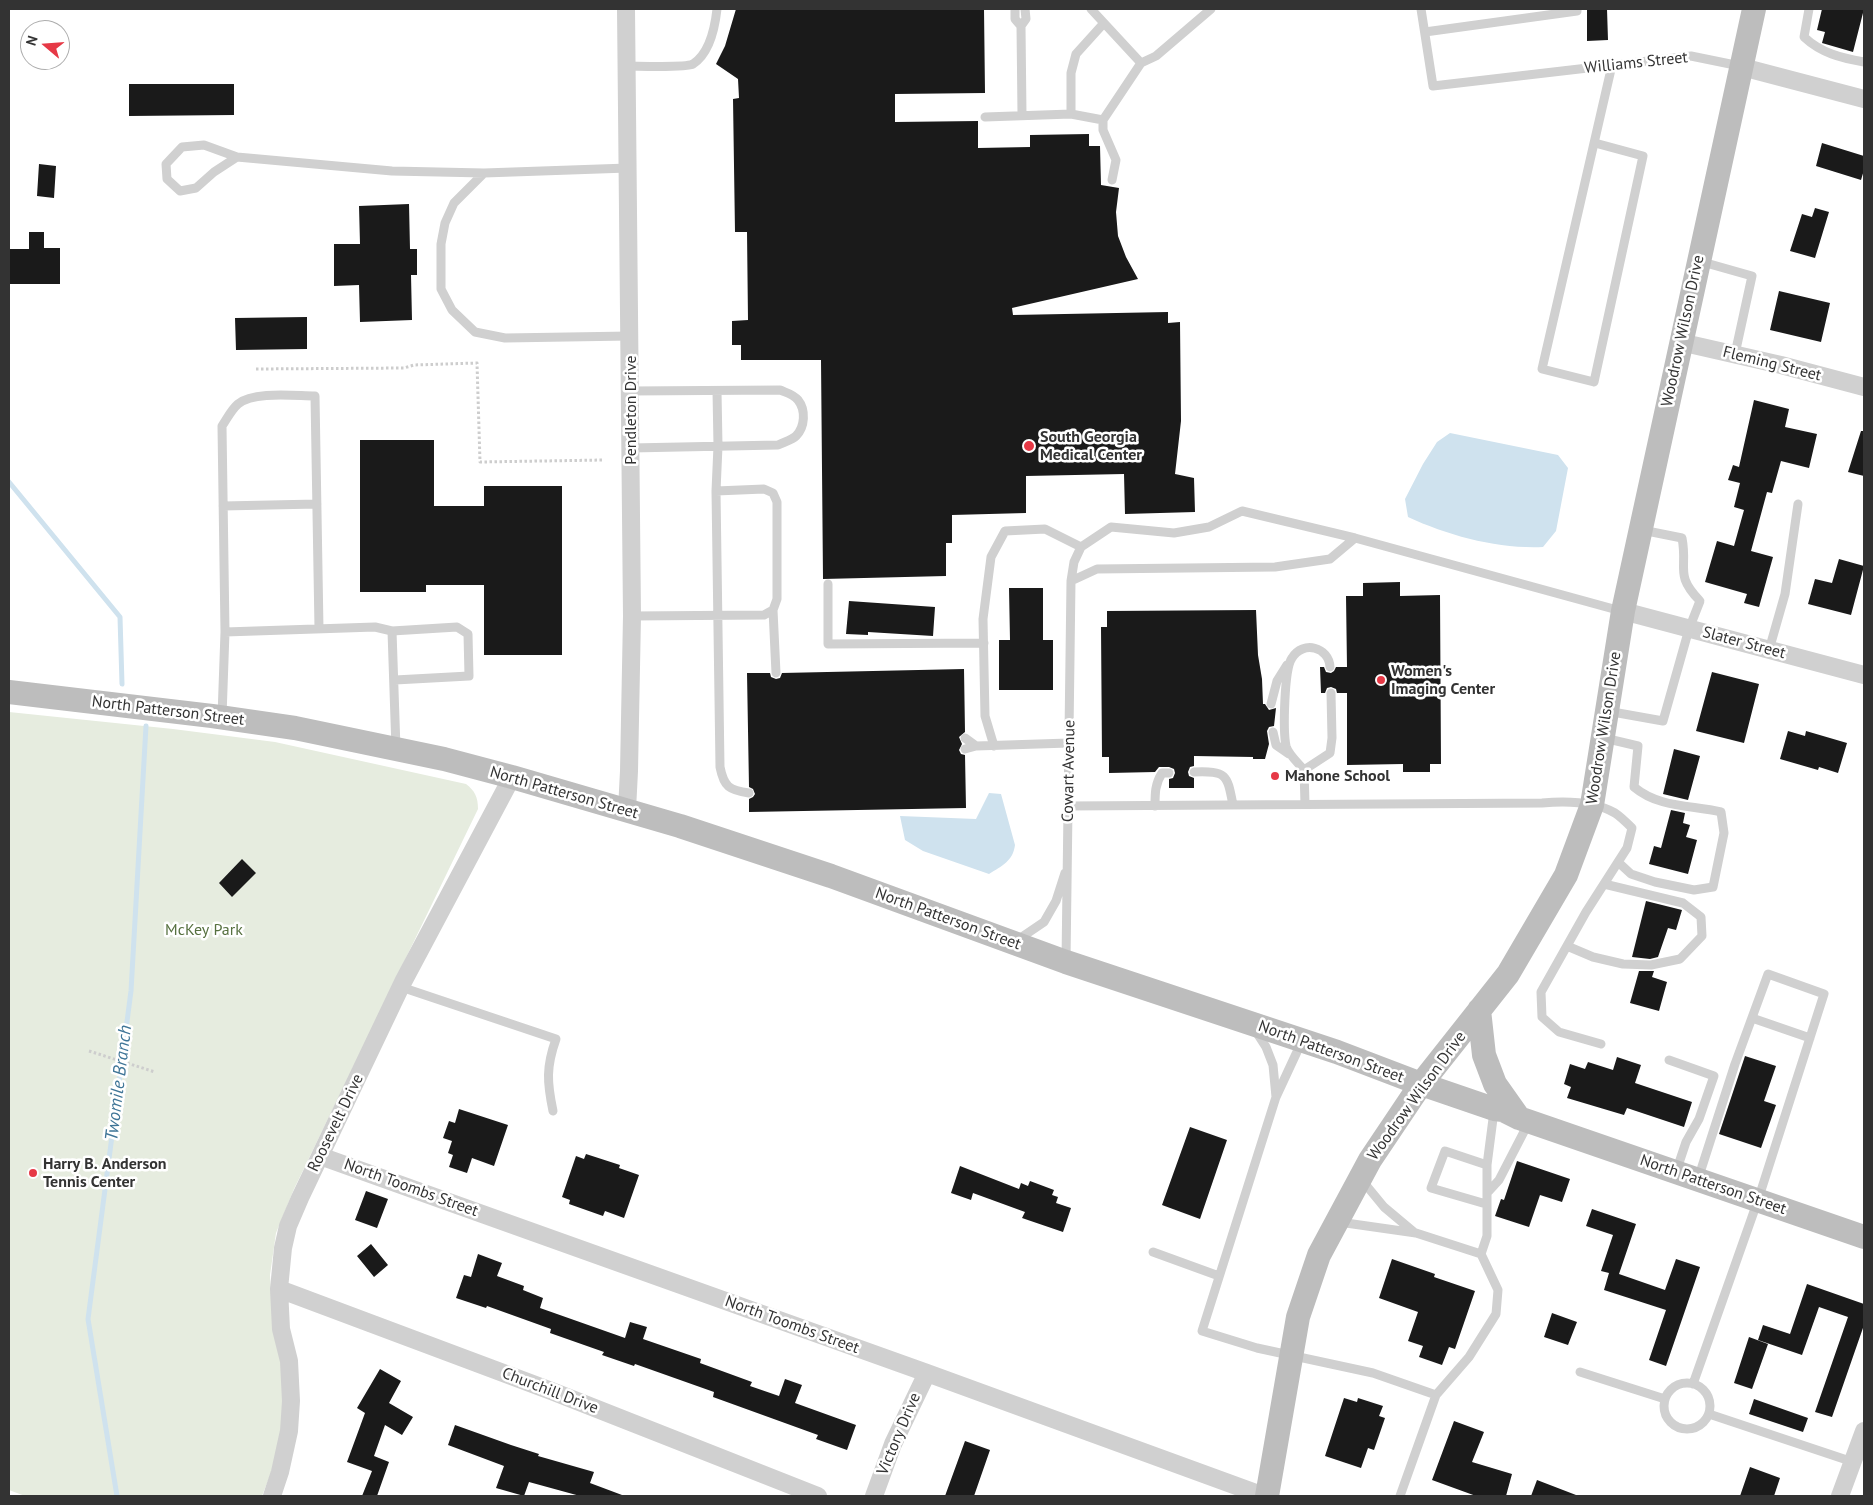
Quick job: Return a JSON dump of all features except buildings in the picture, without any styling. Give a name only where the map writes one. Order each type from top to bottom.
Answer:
[{"type":"main road","name":"Woodrow Wilson Drive","points":[[1266,1496],[1298,1317],[1319,1255],[1370,1160],[1421,1084],[1508,974],[1561,883],[1592,806],[1623,611],[1680,342],[1754,9]]},
{"type":"main road","name":"North Patterson Street","points":[[9,692],[295,728],[396,749],[512,777],[627,810],[831,876],[1066,962],[1302,1040],[1421,1084],[1494,1109],[1503,1110],[1524,1120],[1864,1237]]},
{"type":"main road","points":[[1479,1010],[1484,1055],[1495,1084],[1524,1120]]},
{"type":"street","name":"Pendleton Drive","points":[[626,9],[632,616],[630,770],[627,810]]},
{"type":"street","name":"Williams Street","points":[[1742,67],[1864,99]]},
{"type":"street","name":"Fleming Street","points":[[1680,342],[1864,387]]},
{"type":"street","name":"Slater Street","points":[[1623,611],[1864,675]]},
{"type":"street","name":"Roosevelt Drive","points":[[272,1496],[280,1472],[288,1431],[291,1401],[289,1361],[281,1329],[280,1289],[283,1248],[288,1226],[401,986],[512,777]]},
{"type":"street","name":"North Toombs Street","points":[[320,1156],[1266,1496]]},
{"type":"street","name":"Churchill Drive","points":[[280,1289],[554,1392],[818,1496]]},
{"type":"street","name":"Victory Drive","points":[[874,1496],[893,1444],[927,1373]]},
{"type":"street","points":[[1840,1496],[1864,1432]]},
{"type":"lane","points":[[628,66],[692,65],[701,56],[714,33],[717,9]]},
{"type":"lane","points":[[1015,9],[1015,19],[1021,26]]},
{"type":"lane","points":[[1022,115],[1021,26],[1026,18],[1025,9]]},
{"type":"lane","points":[[1091,9],[1141,63]]},
{"type":"lane","points":[[1112,180],[1116,160],[1103,130],[1103,120],[1141,63],[1156,56],[1211,9]]},
{"type":"lane","points":[[1421,9],[1424,32],[1577,11],[1577,9]]},
{"type":"lane","points":[[1808,9],[1804,37],[1814,47],[1838,57],[1864,62]]},
{"type":"lane","points":[[1071,114],[1071,73],[1076,54],[1104,23]]},
{"type":"lane","name":"Williams Street","points":[[1424,32],[1433,86],[1691,56],[1742,67]]},
{"type":"lane","points":[[1594,143],[1643,156],[1594,382],[1542,369],[1594,143],[1612,65]]},
{"type":"lane","points":[[985,116],[1071,114],[1103,120]]},
{"type":"lane","points":[[237,157],[214,172],[196,188],[180,191],[167,179],[166,164],[182,147],[204,145],[237,157],[392,171],[484,173],[628,168]]},
{"type":"lane","points":[[484,173],[454,203],[446,223],[441,244],[441,289],[452,310],[475,332],[504,338],[630,336]]},
{"type":"lane","points":[[1698,261],[1752,276],[1735,354]]},
{"type":"lane","points":[[716,390],[720,767],[723,781],[733,790],[749,793]]},
{"type":"lane","points":[[631,391],[780,390],[792,394],[798,400],[804,414],[802,427],[795,437],[778,444],[631,448]]},
{"type":"lane","points":[[222,718],[225,632],[222,426],[239,403],[254,397],[315,396],[319,629]]},
{"type":"lane","points":[[716,491],[764,489],[774,493],[777,502],[777,599],[773,610],[776,673]]},
{"type":"lane","points":[[223,506],[317,504]]},
{"type":"lane","points":[[1768,650],[1786,594],[1798,504]]},
{"type":"lane","points":[[994,746],[985,716],[983,619],[990,557],[1005,531],[1045,529],[1081,548],[1111,527],[1174,532],[1209,527],[1242,511],[1355,538],[1623,611]]},
{"type":"lane","points":[[1607,711],[1663,720],[1689,629],[1700,601],[1689,590],[1682,575],[1684,549],[1682,538],[1641,530]]},
{"type":"lane","points":[[1071,581],[1097,569],[1284,566],[1330,559],[1355,538]]},
{"type":"lane","name":"Cowart Avenue","points":[[1066,962],[1071,581],[1074,562],[1081,548]]},
{"type":"lane","points":[[828,584],[828,644],[984,643]]},
{"type":"lane","points":[[632,616],[764,615],[773,610]]},
{"type":"lane","points":[[225,632],[375,627],[392,631],[457,627],[468,634],[469,676],[395,680]]},
{"type":"lane","points":[[392,631],[396,749]]},
{"type":"lane","points":[[1271,704],[1277,681],[1291,658],[1300,649],[1312,647],[1321,651],[1330,660],[1330,667]]},
{"type":"lane","points":[[1291,658],[1287,672],[1286,747],[1304,770],[1305,804]]},
{"type":"lane","points":[[1304,770],[1330,753],[1332,738],[1331,693]]},
{"type":"lane","points":[[1272,732],[1276,745],[1293,756]]},
{"type":"lane","points":[[1603,737],[1638,746],[1634,787],[1652,799],[1678,806],[1700,807],[1721,812],[1724,833],[1713,887],[1694,890],[1654,882],[1631,874],[1618,862]]},
{"type":"lane","points":[[965,738],[976,746]]},
{"type":"lane","points":[[965,749],[976,746],[1069,743]]},
{"type":"lane","points":[[1194,772],[1215,771],[1221,774],[1229,783],[1233,805]]},
{"type":"lane","points":[[1155,806],[1155,787],[1158,779],[1162,773],[1169,773]]},
{"type":"lane","points":[[1068,806],[1564,801],[1592,806],[1614,813],[1632,828],[1626,848],[1541,992],[1542,1017],[1559,1032],[1601,1044]]},
{"type":"lane","points":[[1013,942],[1044,922],[1056,901],[1068,866]]},
{"type":"lane","points":[[1567,946],[1593,957],[1623,964],[1651,965],[1680,959],[1702,936],[1700,917],[1683,903],[1604,884]]},
{"type":"lane","points":[[1687,1176],[1752,1018],[1768,974],[1824,994],[1758,1200],[1693,1384]]},
{"type":"lane","points":[[401,986],[556,1039],[548,1060],[548,1087],[553,1110]]},
{"type":"lane","points":[[1752,1018],[1810,1038]]},
{"type":"lane","points":[[1252,1024],[1266,1048],[1273,1065],[1276,1097]]},
{"type":"lane","points":[[1302,1040],[1276,1097],[1202,1330],[1257,1348],[1373,1373],[1436,1395]]},
{"type":"lane","points":[[1669,1060],[1714,1076],[1699,1119],[1686,1142],[1687,1176]]},
{"type":"lane","points":[[1400,1496],[1436,1395],[1470,1357],[1496,1314],[1498,1290],[1481,1254],[1486,1236],[1487,1165],[1494,1109]]},
{"type":"lane","points":[[1488,1192],[1499,1180],[1524,1120]]},
{"type":"lane","points":[[1486,1204],[1431,1188],[1444,1152],[1487,1165]]},
{"type":"lane","points":[[1360,1178],[1384,1207],[1416,1233]]},
{"type":"lane","points":[[1336,1222],[1416,1233],[1481,1254]]},
{"type":"lane","points":[[1153,1252],[1219,1276]]},
{"type":"lane","points":[[1580,1372],[1665,1399]]},
{"type":"lane","points":[[1684,1383],[1693,1384],[1701,1388],[1707,1395],[1710,1404],[1709,1414],[1704,1422],[1697,1427],[1688,1430],[1680,1429],[1666,1417],[1665,1399],[1676,1386],[1684,1383]]},
{"type":"lane","points":[[1709,1414],[1853,1462]]},
{"type":"path","points":[[256,369],[404,368],[414,365],[477,363],[480,462],[604,460]]},
{"type":"path","points":[[89,1052],[155,1072]]},
{"type":"green space","name":"McKey Park","points":[[9,712],[275,742],[466,784],[472,789],[477,798],[478,809],[294,1189],[276,1233],[270,1275],[272,1314],[284,1369],[285,1422],[276,1460],[262,1496],[25,1496],[9,1490]]},
{"type":"water","points":[[1450,433],[1558,455],[1568,468],[1556,531],[1543,547],[1509,546],[1474,540],[1440,530],[1408,517],[1405,499],[1437,442]]},
{"type":"water","points":[[989,793],[1001,794],[1015,845],[1009,859],[989,874],[923,851],[905,840],[900,816],[976,819]]},
{"type":"waterway","points":[[9,482],[120,617],[122,684]]},
{"type":"waterway","name":"Twomile Branch","points":[[117,1496],[88,1319],[131,991],[146,726]]},
{"type":"place","name":"South Georgia Medical Center","points":[[1029,446]]},
{"type":"place","name":"Women's Imaging Center","points":[[1381,680]]},
{"type":"place","name":"Mahone School","points":[[1275,776]]},
{"type":"place","name":"Harry B. Anderson Tennis Center","points":[[33,1173]]}]
